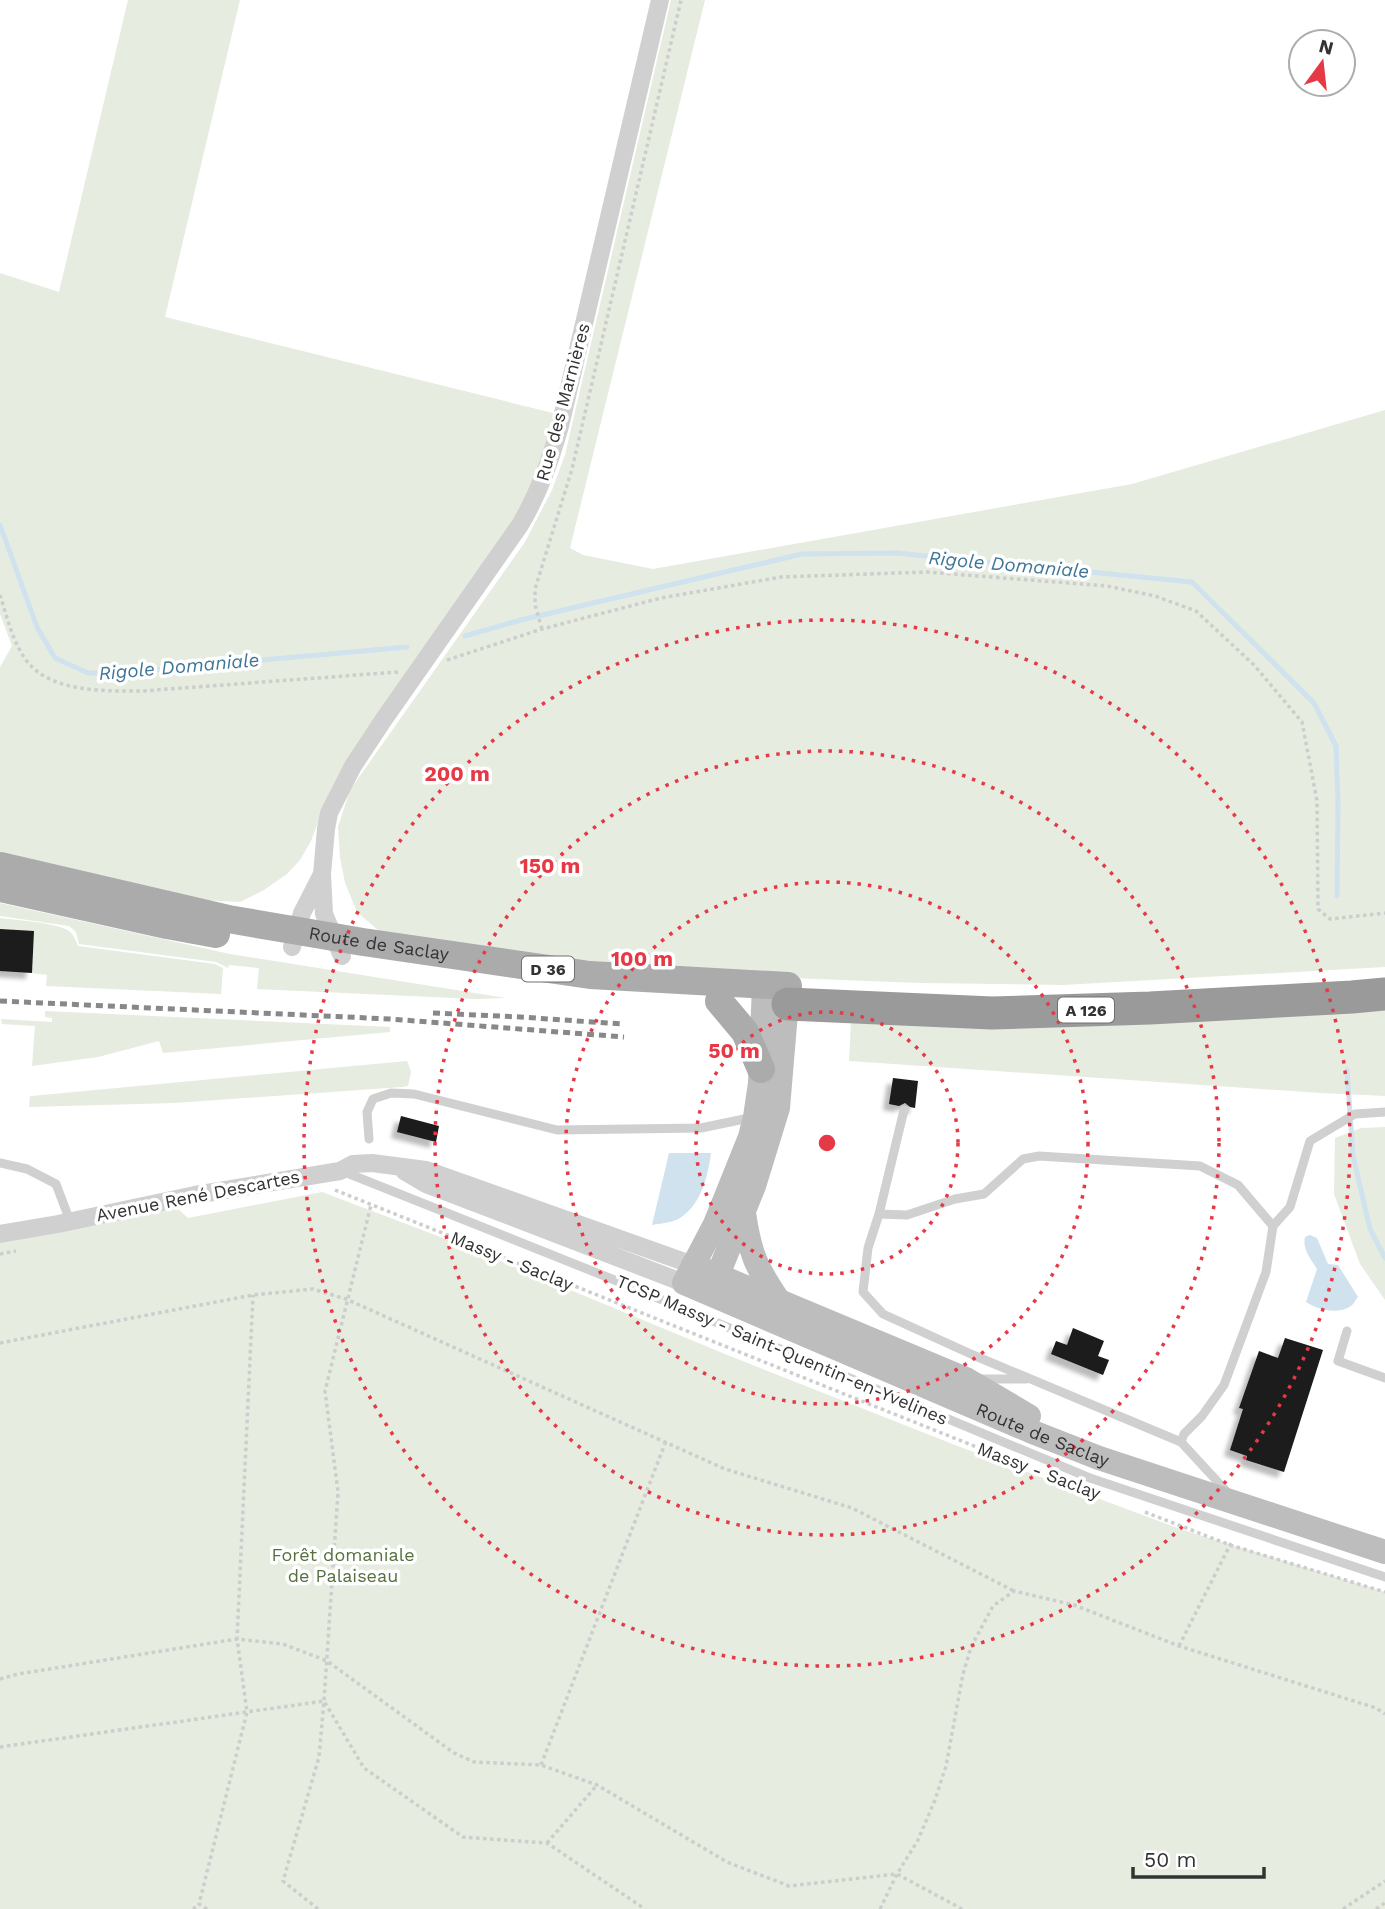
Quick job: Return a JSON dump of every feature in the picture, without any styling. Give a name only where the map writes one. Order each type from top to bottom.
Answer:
[{"type":"highway","name":"A 126","points":[[776,995],[1078,995],[1385,975]]},
{"type":"highway","name":"A 126","points":[[776,995],[992,1013],[1150,1009],[1385,994]]},
{"type":"main road","name":"Route de Saclay","points":[[0,866],[228,919],[294,938]]},
{"type":"main road","name":"Route de Saclay","points":[[0,888],[167,925],[590,975],[684,979],[776,995]]},
{"type":"main road","name":"Route de Saclay","points":[[338,946],[449,974],[719,1001],[776,995]]},
{"type":"main road","points":[[688,1274],[715,1224],[750,1138],[776,995]]},
{"type":"main road","points":[[776,995],[778,1108],[754,1186],[714,1284],[779,1302],[966,1379],[1099,1458]]},
{"type":"main road","points":[[719,1001],[745,1032],[761,1069]]},
{"type":"main road","points":[[744,1212],[748,1242],[754,1260],[779,1302]]},
{"type":"main road","name":"Route de Saclay","points":[[688,1274],[1030,1431],[1238,1517],[1385,1552]]},
{"type":"street","name":"Rue des Marnières","points":[[338,946],[324,914],[321,874],[329,813],[342,784],[400,694],[520,525],[546,473],[562,416],[660,0]]},
{"type":"street","name":"Rue des Marnières","points":[[294,938],[321,874]]},
{"type":"street","name":"Avenue René Descartes","points":[[0,1234],[195,1195],[340,1171],[352,1164],[372,1163],[395,1165],[426,1184],[688,1274]]},
{"type":"lane","points":[[369,1139],[367,1112],[373,1099],[391,1093],[414,1094],[557,1130],[701,1128],[755,1117]]},
{"type":"lane","points":[[904,1110],[868,1248],[863,1292],[883,1314],[1181,1442],[1238,1517]]},
{"type":"lane","points":[[1181,1442],[1184,1434],[1202,1416],[1224,1385],[1266,1272],[1273,1226],[1290,1207],[1310,1141],[1355,1114],[1385,1112]]},
{"type":"lane","points":[[879,1214],[907,1215],[955,1199],[984,1194],[1023,1159],[1039,1156],[1200,1166],[1238,1185],[1273,1226]]},
{"type":"lane","points":[[0,1163],[27,1169],[56,1184],[70,1221]]},
{"type":"lane","name":"TCSP Massy - Saint-Quentin-en-Yvelines","points":[[340,1171],[612,1279],[1090,1478],[1238,1517],[1385,1577]]},
{"type":"lane","points":[[1347,1331],[1338,1362],[1385,1378]]},
{"type":"lane","points":[[966,1379],[1031,1379]]},
{"type":"path","points":[[542,629],[535,605],[535,589],[572,469],[681,0]]},
{"type":"path","points":[[437,664],[542,629],[661,598],[781,577],[927,572],[1107,586],[1155,596],[1195,611],[1254,665],[1302,722],[1317,801],[1318,909],[1331,919],[1385,913]]},
{"type":"path","points":[[0,595],[16,644],[26,661],[40,675],[70,686],[105,691],[142,691],[404,671]]},
{"type":"path","name":"Massy - Saclay","points":[[329,1188],[1014,1462]]},
{"type":"path","points":[[318,1909],[284,1881],[318,1757],[324,1701],[338,1492],[325,1391],[371,1205]]},
{"type":"path","points":[[0,1343],[253,1294],[313,1289],[346,1299],[725,1469],[852,1508],[1014,1591],[1074,1605],[1179,1646],[1376,1708],[1385,1714]]},
{"type":"path","points":[[193,1909],[199,1904],[247,1712],[237,1639],[253,1294]]},
{"type":"path","points":[[541,1765],[666,1441]]},
{"type":"path","points":[[1140,1510],[1230,1545],[1385,1592]]},
{"type":"path","points":[[1179,1646],[1230,1545],[1238,1517]]},
{"type":"path","points":[[880,1909],[918,1840],[935,1800],[946,1766],[963,1674],[971,1647],[993,1606],[1014,1591]]},
{"type":"path","points":[[0,1679],[237,1639],[283,1644],[327,1661],[454,1753],[474,1762],[541,1765],[597,1785],[727,1863],[789,1886],[897,1874],[962,1909]]},
{"type":"path","points":[[0,1747],[324,1701]]},
{"type":"path","points":[[324,1701],[364,1768],[463,1837],[547,1843],[645,1909]]},
{"type":"path","points":[[547,1843],[597,1785]]},
{"type":"path","points":[[1343,1909],[1385,1881]]},
{"type":"path","points":[[1376,1909],[1385,1903]]},
{"type":"path","points":[[199,1904],[207,1909]]},
{"type":"green space","points":[[128,0],[240,0],[165,317],[557,414],[542,467],[507,536],[321,814],[311,841],[300,860],[287,874],[240,902],[202,900],[0,856],[0,667],[12,646],[0,614],[0,273],[59,292]]},
{"type":"green space","points":[[671,0],[705,0],[570,548],[583,555],[653,569],[1132,484],[1385,410],[1385,967],[1063,985],[766,977],[526,955],[379,931],[357,912],[345,883],[338,827],[350,790],[525,542],[552,490],[565,455]]},
{"type":"green space","points":[[0,903],[230,954],[506,998],[257,989],[259,968],[229,965],[228,968],[216,962],[79,944],[76,932],[69,926],[0,916]]},
{"type":"green space","points":[[0,918],[64,928],[72,934],[78,946],[215,964],[223,968],[221,994],[46,986],[47,975],[32,973],[34,932],[0,929]]},
{"type":"green space","points":[[1385,1002],[1385,1096],[849,1061],[851,1022]]},
{"type":"green space","points":[[45,1011],[390,1027],[390,1032],[163,1053],[159,1041],[98,1057],[32,1066],[35,1026],[2,1024],[1,1019],[52,1022],[52,1018],[45,1017]]},
{"type":"green space","points":[[407,1061],[411,1072],[408,1086],[402,1087],[174,1103],[29,1107],[30,1096]]},
{"type":"green space","points":[[1385,1127],[1385,1300],[1360,1264],[1334,1194],[1335,1138],[1361,1128]]},
{"type":"green space","name":"Forêt domaniale de Palaiseau","points":[[322,1192],[464,1246],[955,1445],[1180,1529],[1385,1592],[1385,1909],[0,1909],[0,1239],[174,1205],[188,1218]]},
{"type":"water","points":[[669,1153],[711,1153],[703,1187],[690,1209],[677,1220],[652,1225]]},
{"type":"water","points":[[1310,1235],[1317,1238],[1328,1264],[1338,1265],[1358,1297],[1346,1309],[1328,1310],[1306,1302],[1317,1269],[1305,1246],[1305,1237]]},
{"type":"building","points":[[0,929],[34,931],[32,973],[0,971]]},
{"type":"building","points":[[893,1078],[918,1081],[915,1108],[905,1103],[899,1106],[889,1104]]},
{"type":"building","points":[[401,1116],[439,1126],[436,1142],[397,1132]]},
{"type":"building","points":[[1073,1328],[1104,1341],[1098,1356],[1109,1360],[1103,1375],[1051,1354],[1056,1341],[1067,1345]]},
{"type":"building","points":[[1285,1338],[1323,1350],[1284,1472],[1246,1460],[1247,1456],[1230,1450],[1243,1409],[1239,1408],[1259,1351],[1278,1358]]},
{"type":"waterway","name":"Rigole Domaniale","points":[[0,525],[37,627],[55,658],[88,673],[120,673],[407,647]]},
{"type":"waterway","name":"Rigole Domaniale","points":[[465,636],[521,620],[802,554],[896,553],[1192,582],[1314,703],[1336,746],[1337,896]]},
{"type":"waterway","points":[[1347,1070],[1353,1156],[1370,1229],[1385,1258]]},
{"type":"railway","points":[[0,1001],[390,1019],[624,1037]]},
{"type":"railway","points":[[433,1013],[622,1024]]}]
